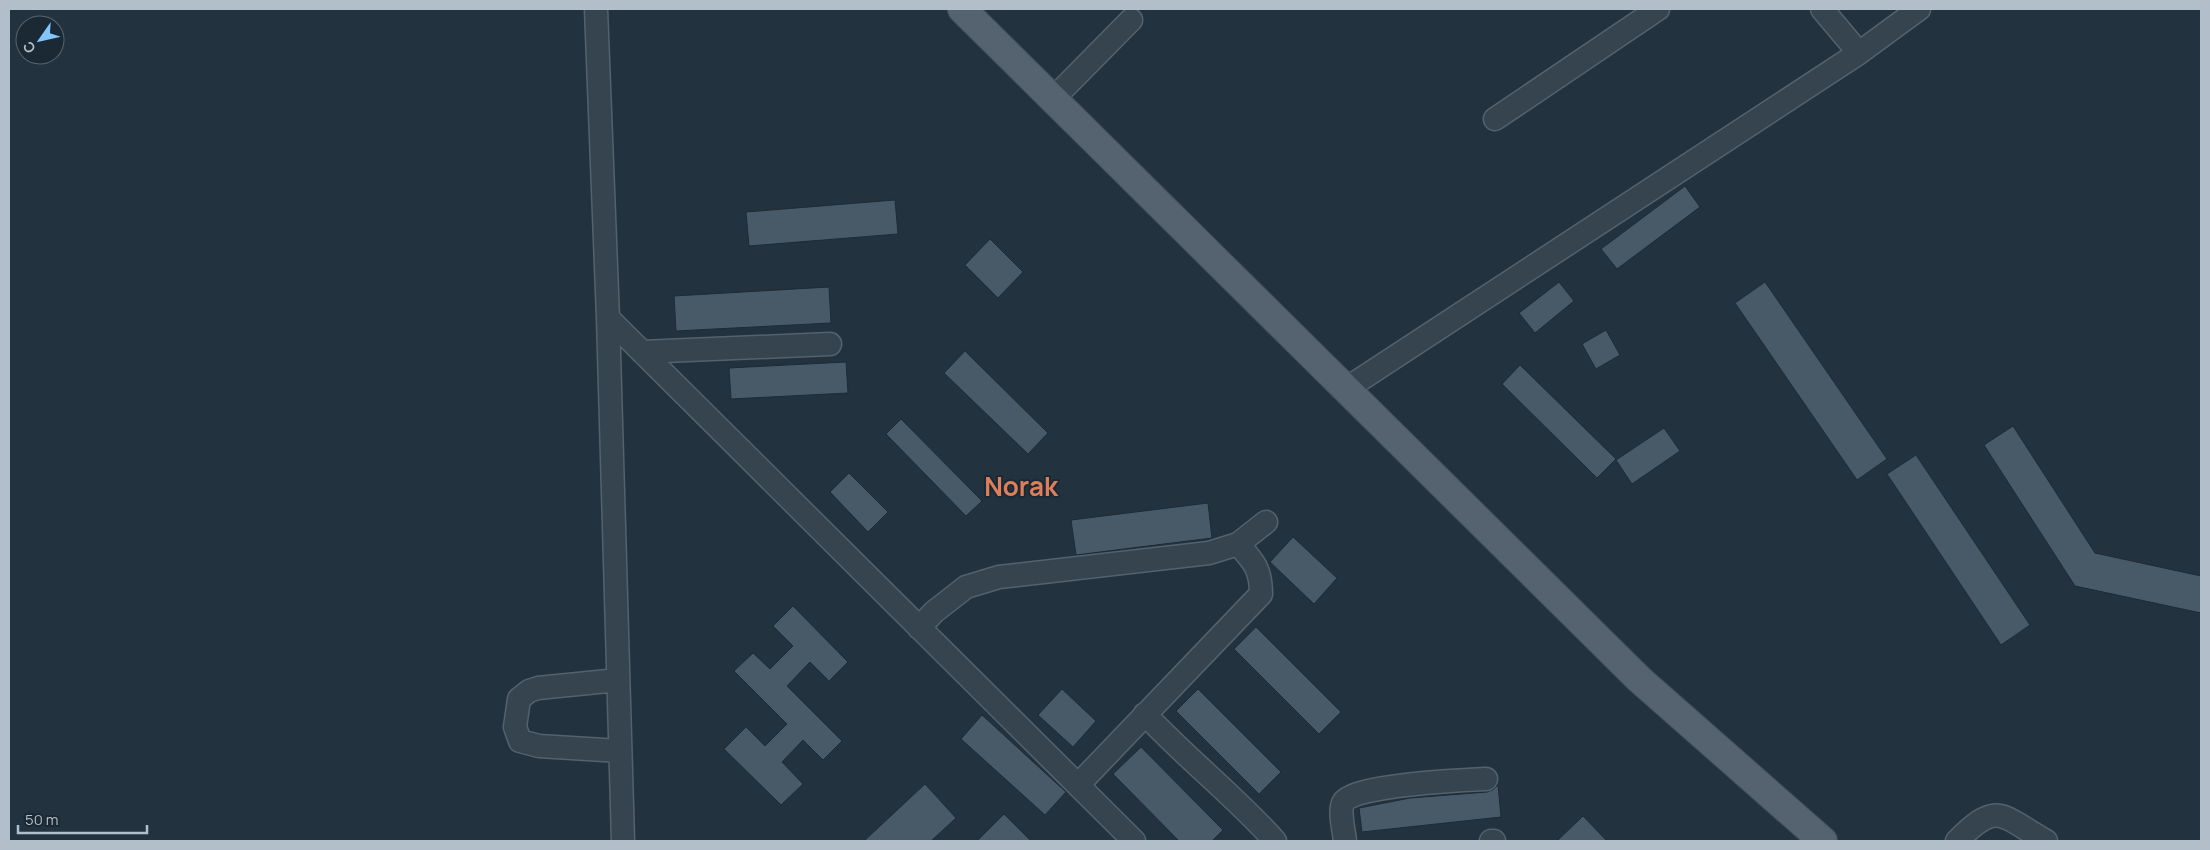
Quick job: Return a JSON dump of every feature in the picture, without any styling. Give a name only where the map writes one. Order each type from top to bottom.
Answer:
[{"type":"main road","points":[[962,9],[1639,679],[1824,841]]},
{"type":"street","points":[[596,9],[608,318],[623,841]]},
{"type":"street","points":[[1495,120],[1658,9]]},
{"type":"street","points":[[1822,9],[1858,53]]},
{"type":"street","points":[[1346,389],[1858,53],[1919,9]]},
{"type":"street","points":[[1054,99],[1131,20]]},
{"type":"street","points":[[608,318],[1134,841]]},
{"type":"street","points":[[642,352],[830,344]]},
{"type":"street","points":[[919,628],[934,612],[966,587],[999,577],[1209,554],[1238,544],[1266,522]]},
{"type":"street","points":[[1078,785],[1262,594],[1261,575],[1253,561],[1238,544]]},
{"type":"street","points":[[618,680],[538,688],[529,691],[519,699],[515,727],[520,741],[538,746],[620,750]]},
{"type":"street","points":[[1145,714],[1168,739],[1246,809],[1275,841]]},
{"type":"street","points":[[1345,841],[1342,803],[1348,796],[1358,792],[1409,785],[1486,779]]},
{"type":"street","points":[[1957,841],[1975,823],[1989,815],[1999,814],[2046,841]]},
{"type":"building","points":[[1685,186],[1700,207],[1617,269],[1601,249]]},
{"type":"building","points":[[895,200],[898,234],[749,246],[746,212]]},
{"type":"building","points":[[990,239],[1023,272],[998,298],[965,265]]},
{"type":"building","points":[[1559,282],[1574,301],[1535,333],[1519,313]]},
{"type":"building","points":[[1765,282],[1887,459],[1857,480],[1735,303]]},
{"type":"building","points":[[829,287],[831,323],[676,331],[674,296]]},
{"type":"building","points":[[1606,330],[1620,355],[1596,369],[1582,344]]},
{"type":"building","points":[[965,351],[1048,433],[1028,454],[944,373]]},
{"type":"building","points":[[846,362],[848,393],[731,399],[729,368]]},
{"type":"building","points":[[1520,365],[1616,459],[1597,478],[1502,384]]},
{"type":"building","points":[[901,419],[982,501],[966,516],[886,434]]},
{"type":"building","points":[[2013,426],[2095,553],[2201,576],[2201,613],[2075,586],[1984,445]]},
{"type":"building","points":[[1664,428],[1680,451],[1632,484],[1616,460]]},
{"type":"building","points":[[1916,455],[2030,625],[2001,645],[1887,474]]},
{"type":"building","points":[[849,473],[888,512],[868,532],[830,492]]},
{"type":"building","points":[[1208,503],[1212,538],[1076,555],[1071,520]]},
{"type":"building","points":[[1293,537],[1337,578],[1314,604],[1270,562]]},
{"type":"building","points":[[793,606],[848,662],[829,681],[810,662],[787,686],[842,741],[823,760],[803,740],[782,762],[803,784],[781,805],[724,749],[746,727],[765,746],[787,724],[734,671],[753,653],[770,669],[793,646],[773,626]]},
{"type":"building","points":[[1256,627],[1341,712],[1319,734],[1234,649]]},
{"type":"building","points":[[1062,689],[1096,721],[1073,747],[1038,715]]},
{"type":"building","points":[[1198,689],[1281,772],[1259,794],[1176,711]]},
{"type":"building","points":[[982,715],[1066,792],[1045,815],[961,739]]},
{"type":"building","points":[[1141,747],[1223,830],[1212,841],[1179,841],[1113,774]]},
{"type":"building","points":[[925,784],[956,818],[931,841],[864,841]]},
{"type":"building","points":[[1498,785],[1501,817],[1362,832],[1359,808],[1410,798],[1487,792],[1493,790]]},
{"type":"building","points":[[1004,814],[1031,841],[977,841]]},
{"type":"building","points":[[1583,816],[1607,841],[1557,841]]},
{"type":"district","name":"Norak","points":[[1021,486]]}]
